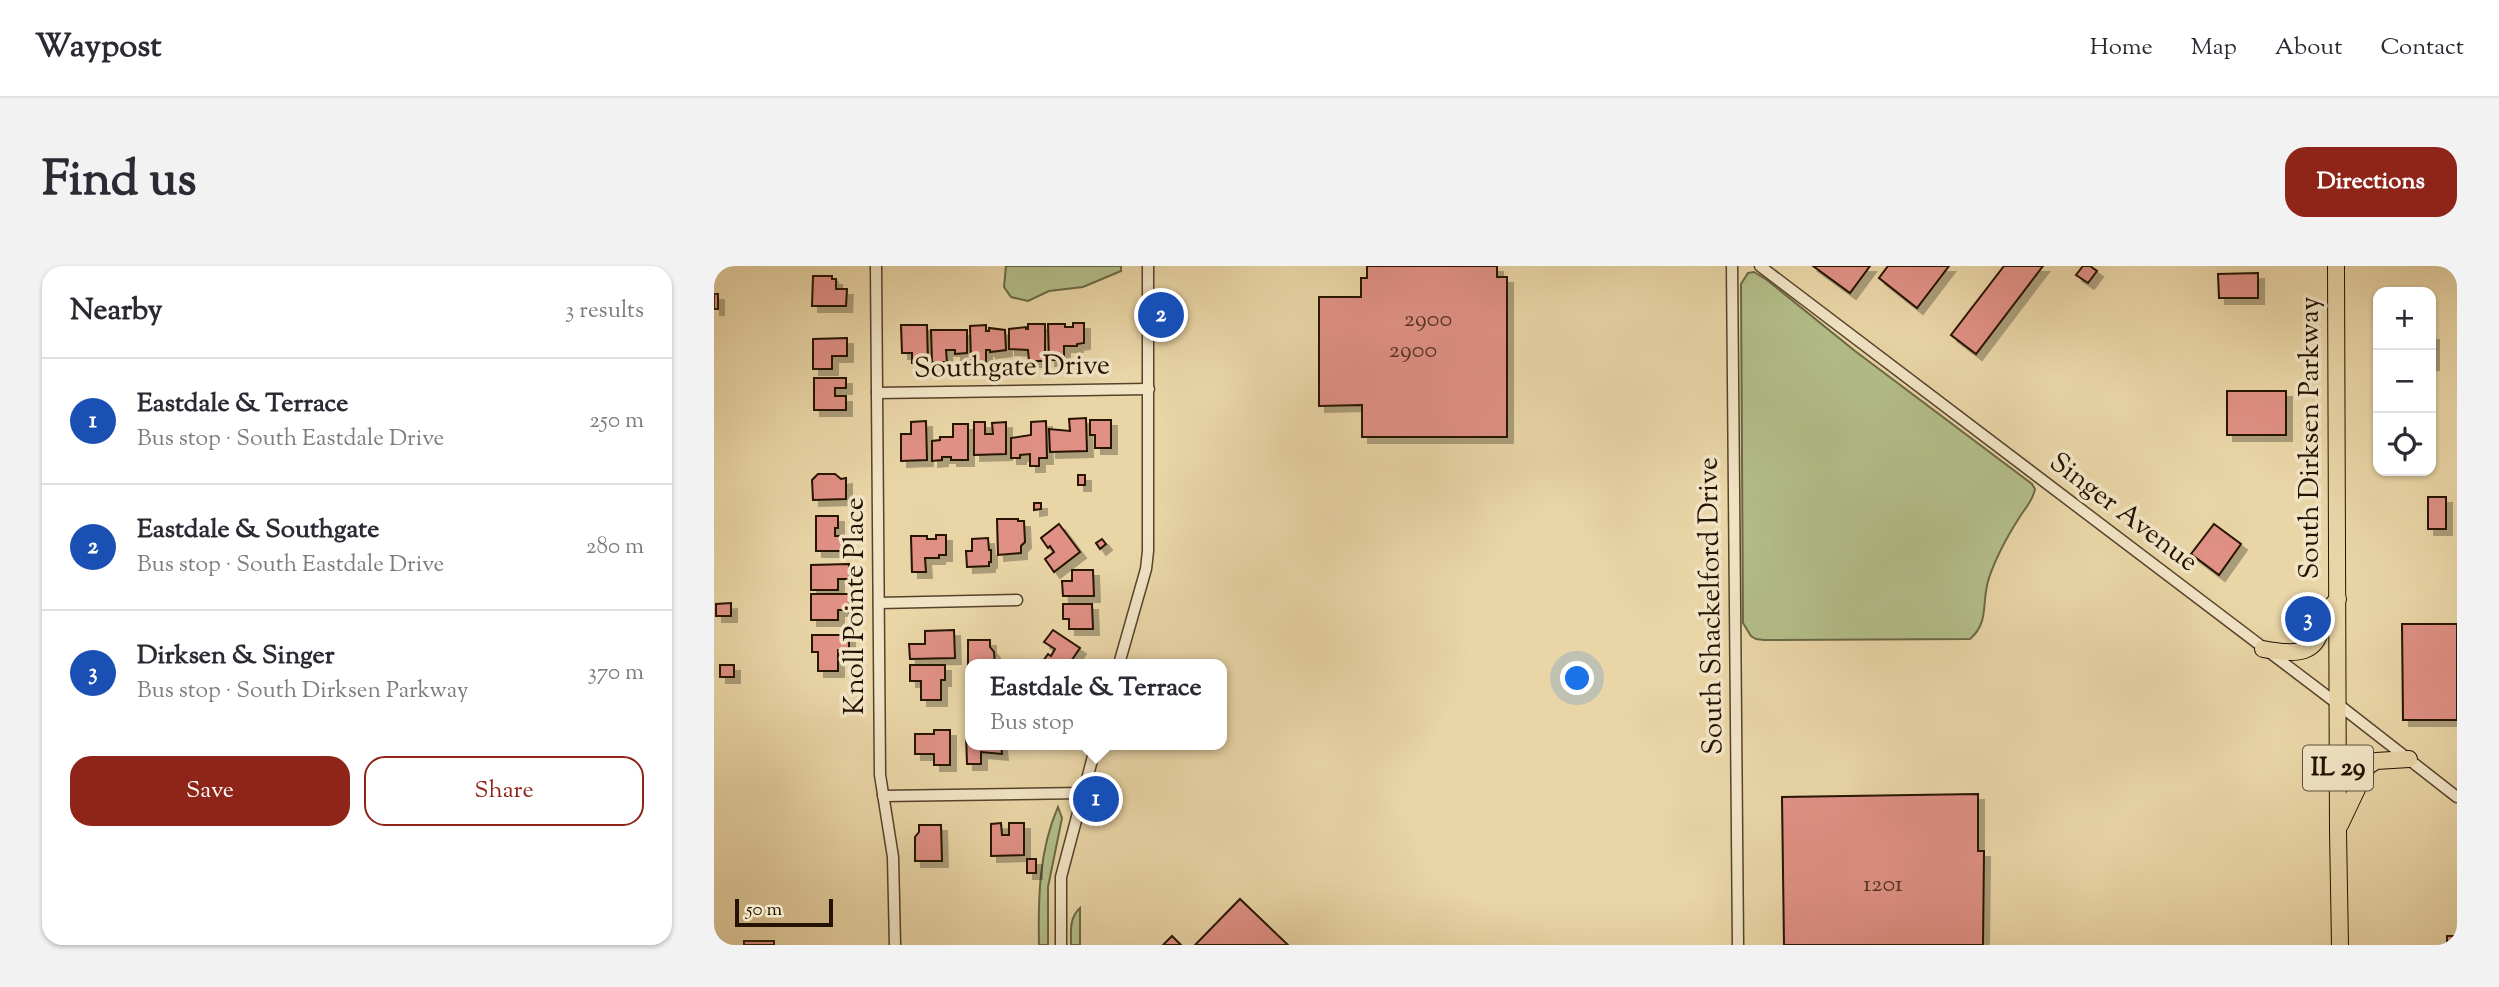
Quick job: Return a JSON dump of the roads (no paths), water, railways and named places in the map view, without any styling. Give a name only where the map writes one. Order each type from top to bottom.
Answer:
[{"type":"main road","name":"South Dirksen Parkway","points":[[2336,266],[2340,945]]},
{"type":"main road","points":[[2263,649],[2291,654],[2309,648],[2322,631],[2322,616],[2338,599]]},
{"type":"main road","points":[[2338,831],[2368,766],[2375,761],[2409,760]]},
{"type":"street","name":"Knoll Pointe Place","points":[[876,266],[880,775],[893,857],[895,945]]},
{"type":"street","points":[[1120,659],[1146,569],[1148,551],[1148,266]]},
{"type":"street","name":"South Shackelford Drive","points":[[1732,266],[1738,945]]},
{"type":"street","name":"Singer Avenue","points":[[1760,266],[2457,797]]},
{"type":"street","name":"Southgate Drive","points":[[877,393],[1149,388]]},
{"type":"street","points":[[879,603],[1017,600]]},
{"type":"street","points":[[1060,945],[1062,877],[1095,750]]},
{"type":"street","points":[[883,796],[1083,793]]},
{"type":"place","name":"Eastdale & Southgate","points":[[1161,315]]},
{"type":"place","name":"Dirksen & Singer","points":[[2308,619]]},
{"type":"place","name":"Eastdale & Terrace","points":[[1096,799]]}]
